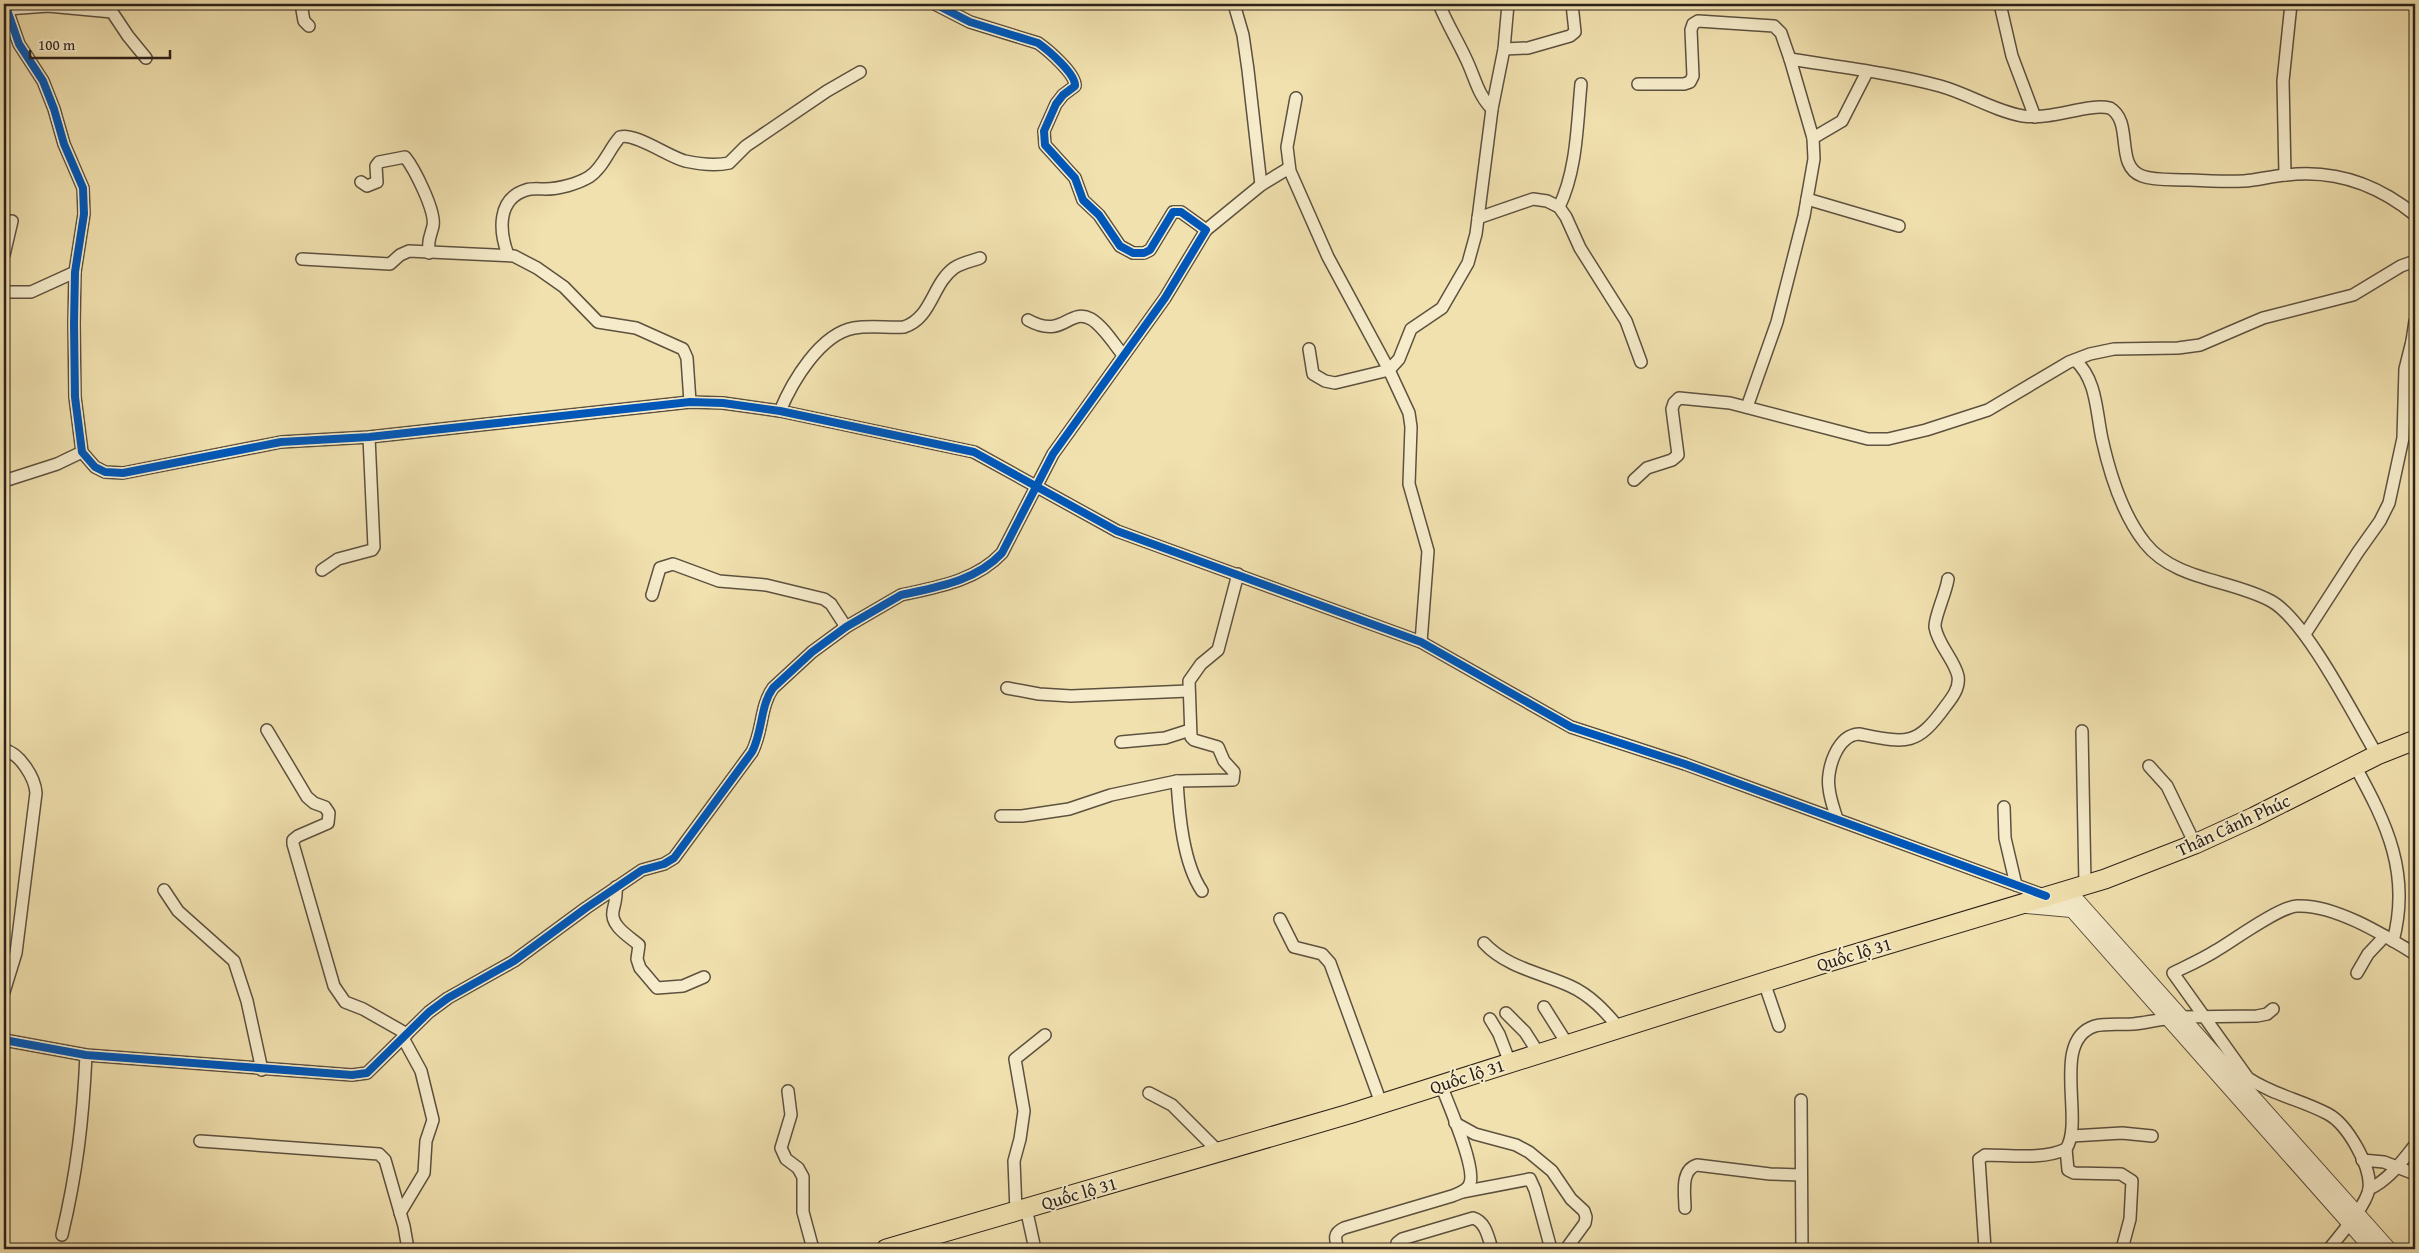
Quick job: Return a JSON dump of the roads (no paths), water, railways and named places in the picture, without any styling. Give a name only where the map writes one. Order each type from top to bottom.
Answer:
[{"type":"highway","name":"Thân Cảnh Phúc","points":[[2064,891],[2105,879],[2195,844],[2254,818],[2378,755],[2415,740]]},
{"type":"highway","name":"Quốc lộ 31","points":[[886,1249],[1019,1208],[1220,1152],[1381,1104],[1764,982],[2064,891]]},
{"type":"street","points":[[301,4],[304,21],[309,26]]},
{"type":"street","points":[[935,4],[970,22],[1038,43],[1048,50],[1074,77],[1075,86],[1058,101],[1044,131],[1044,141],[1047,148],[1076,178],[1082,200],[1099,215],[1120,246],[1133,253],[1144,254],[1150,250],[1173,212],[1181,212],[1206,230]]},
{"type":"street","points":[[1234,4],[1243,35],[1247,61],[1261,185]]},
{"type":"street","points":[[1439,4],[1467,62],[1480,95],[1492,109]]},
{"type":"street","points":[[1309,348],[1313,374],[1325,381],[1335,383],[1350,381],[1389,370],[1400,359],[1411,329],[1437,313],[1448,299],[1471,256],[1478,218],[1492,109],[1504,50],[1508,4]]},
{"type":"street","points":[[1504,50],[1528,48],[1570,36],[1574,32],[1575,27],[1572,4]]},
{"type":"street","points":[[2000,4],[2012,56],[2035,117]]},
{"type":"street","points":[[2285,175],[2283,81],[2291,4]]},
{"type":"street","points":[[146,58],[112,12],[48,6],[6,6],[19,44],[43,81],[54,109],[64,144],[83,188],[84,214],[75,272],[75,398],[82,452],[95,467],[112,474],[281,442],[369,437],[690,402],[723,403],[780,411],[969,450],[1117,531],[1421,642],[1571,726],[1685,764],[2016,885],[2064,891]]},
{"type":"street","points":[[1638,84],[1684,84],[1690,82],[1693,76],[1692,27],[1698,21],[1774,26],[1780,33],[1790,59],[1813,138],[1814,160],[1807,199],[1777,322],[1747,407]]},
{"type":"street","points":[[1790,59],[1942,86],[2010,114],[2035,117],[2054,116],[2099,107],[2110,108],[2120,119],[2130,166],[2143,177],[2222,181],[2258,180],[2285,175],[2327,174],[2345,177],[2386,194],[2415,215]]},
{"type":"street","points":[[508,255],[503,241],[502,226],[503,214],[510,200],[527,189],[554,188],[591,176],[620,137],[630,136],[684,160],[700,163],[729,163],[746,146],[827,91],[860,72]]},
{"type":"street","points":[[1813,138],[1842,121],[1867,72]]},
{"type":"street","points":[[1559,207],[1568,185],[1572,168],[1581,84]]},
{"type":"street","points":[[1296,98],[1287,140],[1289,168],[1328,257],[1389,370],[1411,420],[1409,484],[1428,551],[1421,642]]},
{"type":"street","points":[[361,182],[367,186],[377,182],[376,166],[379,162],[405,156],[426,196],[433,224],[428,239],[429,253]]},
{"type":"street","points":[[4,1040],[86,1056],[262,1070],[363,1074],[448,998],[514,961],[616,887],[642,870],[664,864],[682,849],[752,752],[760,734],[766,700],[773,688],[812,652],[846,627],[900,595],[957,582],[996,559],[1008,544],[1053,454],[1165,298],[1206,230],[1261,185],[1289,168]]},
{"type":"street","points":[[1478,218],[1533,199],[1547,201],[1559,207],[1566,217],[1580,248],[1626,321],[1641,362]]},
{"type":"street","points":[[1807,199],[1899,226]]},
{"type":"street","points":[[4,255],[12,221]]},
{"type":"street","points":[[302,259],[390,264],[404,252],[508,255],[529,264],[564,287],[598,322],[636,328],[683,349],[687,358],[690,402]]},
{"type":"street","points":[[780,411],[791,386],[805,365],[838,334],[852,328],[895,328],[911,325],[921,318],[942,281],[953,268],[980,258]]},
{"type":"street","points":[[1634,480],[1647,468],[1672,460],[1678,455],[1672,409],[1677,400],[1682,398],[1712,400],[1747,407],[1868,439],[1888,439],[1926,430],[1988,410],[2075,360],[2090,354],[2114,350],[2178,348],[2200,345],[2263,318],[2353,294],[2401,266],[2415,261]]},
{"type":"street","points":[[4,292],[31,292],[75,272]]},
{"type":"street","points":[[1028,320],[1038,326],[1052,328],[1060,326],[1073,318],[1089,318],[1096,323],[1123,355]]},
{"type":"street","points":[[2305,634],[2380,521],[2389,503],[2403,438],[2405,369],[2414,341],[2415,321]]},
{"type":"street","points":[[2075,360],[2089,376],[2112,478],[2126,510],[2146,543],[2162,559],[2178,568],[2272,601],[2305,634],[2378,755]]},
{"type":"street","points":[[322,570],[338,559],[372,550],[374,547],[369,437]]},
{"type":"street","points":[[4,481],[57,464],[82,452]]},
{"type":"street","points":[[652,595],[660,568],[673,564],[719,581],[766,584],[824,599],[831,604],[846,627]]},
{"type":"street","points":[[1001,816],[1022,816],[1069,809],[1111,795],[1177,781],[1230,780],[1235,778],[1234,772],[1224,761],[1218,747],[1214,744],[1194,740],[1190,730],[1188,691],[1189,681],[1201,664],[1218,650],[1238,574]]},
{"type":"street","points":[[1837,820],[1829,788],[1830,768],[1845,740],[1853,734],[1905,740],[1914,738],[1930,727],[1955,694],[1958,675],[1935,628],[1936,617],[1945,597],[1948,579]]},
{"type":"street","points":[[1007,688],[1039,694],[1065,696],[1188,691]]},
{"type":"street","points":[[267,730],[307,797],[314,803],[325,807],[329,814],[328,822],[298,836],[293,840],[293,844],[334,986],[345,1002],[363,1010],[405,1036],[421,1071],[433,1120],[427,1137],[424,1173],[400,1213]]},
{"type":"street","points":[[1121,742],[1165,738],[1190,730]]},
{"type":"street","points":[[2082,731],[2064,891],[2076,908],[2353,1218],[2389,1249]]},
{"type":"street","points":[[4,750],[12,754],[33,777],[36,793],[16,953],[4,992]]},
{"type":"street","points":[[2149,766],[2167,786],[2195,844]]},
{"type":"street","points":[[2355,766],[2371,796],[2394,848],[2401,900],[2389,938],[2368,954],[2356,973]]},
{"type":"street","points":[[1177,781],[1178,807],[1187,848],[1195,881],[1202,891]]},
{"type":"street","points":[[2004,806],[2005,838],[2016,885]]},
{"type":"street","points":[[2076,908],[2087,894],[2105,879]]},
{"type":"street","points":[[616,887],[614,920],[624,933],[639,945],[637,959],[640,968],[655,986],[662,989],[683,986],[704,977]]},
{"type":"street","points":[[164,890],[178,911],[234,960],[247,1001],[262,1070]]},
{"type":"street","points":[[2014,906],[2076,908]]},
{"type":"street","points":[[2369,1189],[2362,1160],[2347,1132],[2331,1115],[2266,1090],[2248,1078],[2173,973],[2214,952],[2289,908],[2297,906],[2335,912],[2389,938],[2415,954]]},
{"type":"street","points":[[1280,919],[1294,947],[1322,954],[1330,964],[1381,1104]]},
{"type":"street","points":[[1484,943],[1504,959],[1583,993],[1606,1012],[1620,1028]]},
{"type":"street","points":[[1764,982],[1779,1026]]},
{"type":"street","points":[[1544,1007],[1568,1044]]},
{"type":"street","points":[[2122,1249],[2130,1219],[2132,1181],[2122,1174],[2074,1173],[2068,1170],[2066,1150],[2072,1136],[2070,1076],[2076,1045],[2080,1035],[2095,1026],[2134,1024],[2205,1016],[2257,1016],[2267,1014],[2273,1008]]},
{"type":"street","points":[[1506,1013],[1525,1032],[1539,1054]]},
{"type":"street","points":[[1490,1019],[1499,1034],[1510,1062]]},
{"type":"street","points":[[1035,1249],[1019,1208],[1014,1161],[1020,1139],[1024,1111],[1015,1059],[1045,1035]]},
{"type":"street","points":[[62,1235],[74,1187],[81,1141],[86,1056]]},
{"type":"street","points":[[1441,1085],[1471,1173],[1472,1180],[1462,1192]]},
{"type":"street","points":[[788,1091],[791,1115],[781,1148],[786,1159],[798,1168],[803,1177],[803,1212],[813,1249]]},
{"type":"street","points":[[1149,1093],[1172,1105],[1220,1152]]},
{"type":"street","points":[[1801,1100],[1802,1249]]},
{"type":"street","points":[[1455,1123],[1475,1134],[1502,1141],[1529,1152],[1552,1171],[1571,1198],[1584,1211],[1586,1217],[1585,1223],[1566,1249]]},
{"type":"street","points":[[2072,1136],[2122,1133],[2152,1136]]},
{"type":"street","points":[[200,1141],[379,1154],[385,1160],[408,1249]]},
{"type":"street","points":[[2329,1249],[2353,1218],[2369,1189],[2378,1184],[2397,1167],[2415,1145]]},
{"type":"street","points":[[1986,1249],[1979,1159],[1985,1155],[2034,1155],[2059,1153],[2066,1150]]},
{"type":"street","points":[[2362,1160],[2384,1162],[2415,1174]]},
{"type":"street","points":[[1685,1208],[1687,1172],[1690,1167],[1697,1165],[1770,1174],[1801,1175]]},
{"type":"street","points":[[1338,1249],[1335,1235],[1337,1231],[1344,1228],[1462,1192],[1530,1179],[1535,1190],[1551,1249]]},
{"type":"street","points":[[1396,1249],[1397,1243],[1402,1239],[1473,1218],[1479,1220],[1484,1226],[1492,1249]]},
{"type":"street","points":[[2353,1218],[2372,1249]]}]
